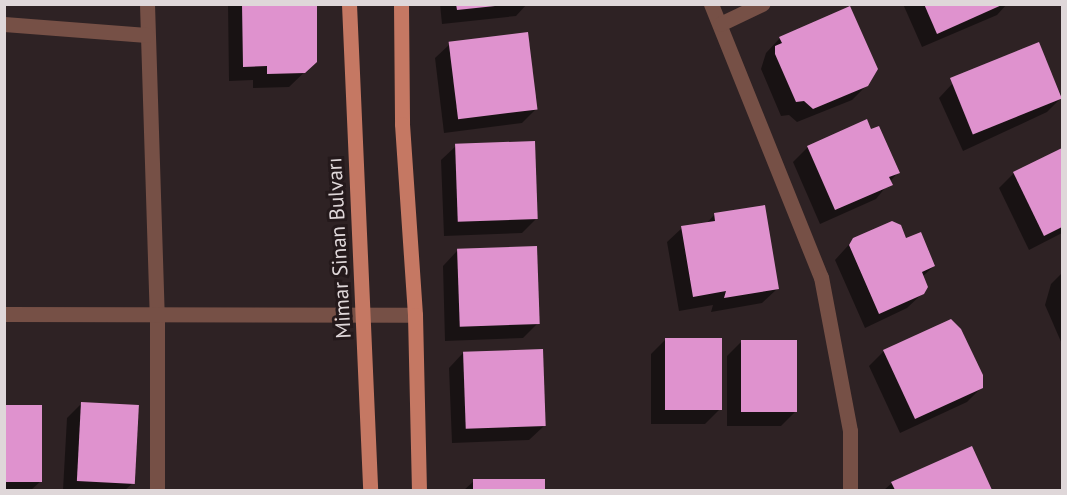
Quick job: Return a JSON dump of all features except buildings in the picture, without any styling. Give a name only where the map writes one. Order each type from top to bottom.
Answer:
[{"type":"main road","name":"Mimar Sinan Bulvarı","points":[[349,4],[370,490]]},
{"type":"main road","points":[[401,4],[402,124],[415,315],[418,490]]},
{"type":"street","points":[[147,4],[157,315],[157,490]]},
{"type":"street","points":[[711,4],[821,277],[850,431],[850,490]]},
{"type":"street","points":[[720,24],[762,4]]},
{"type":"street","points":[[4,24],[147,35]]},
{"type":"street","points":[[4,314],[415,315]]}]
